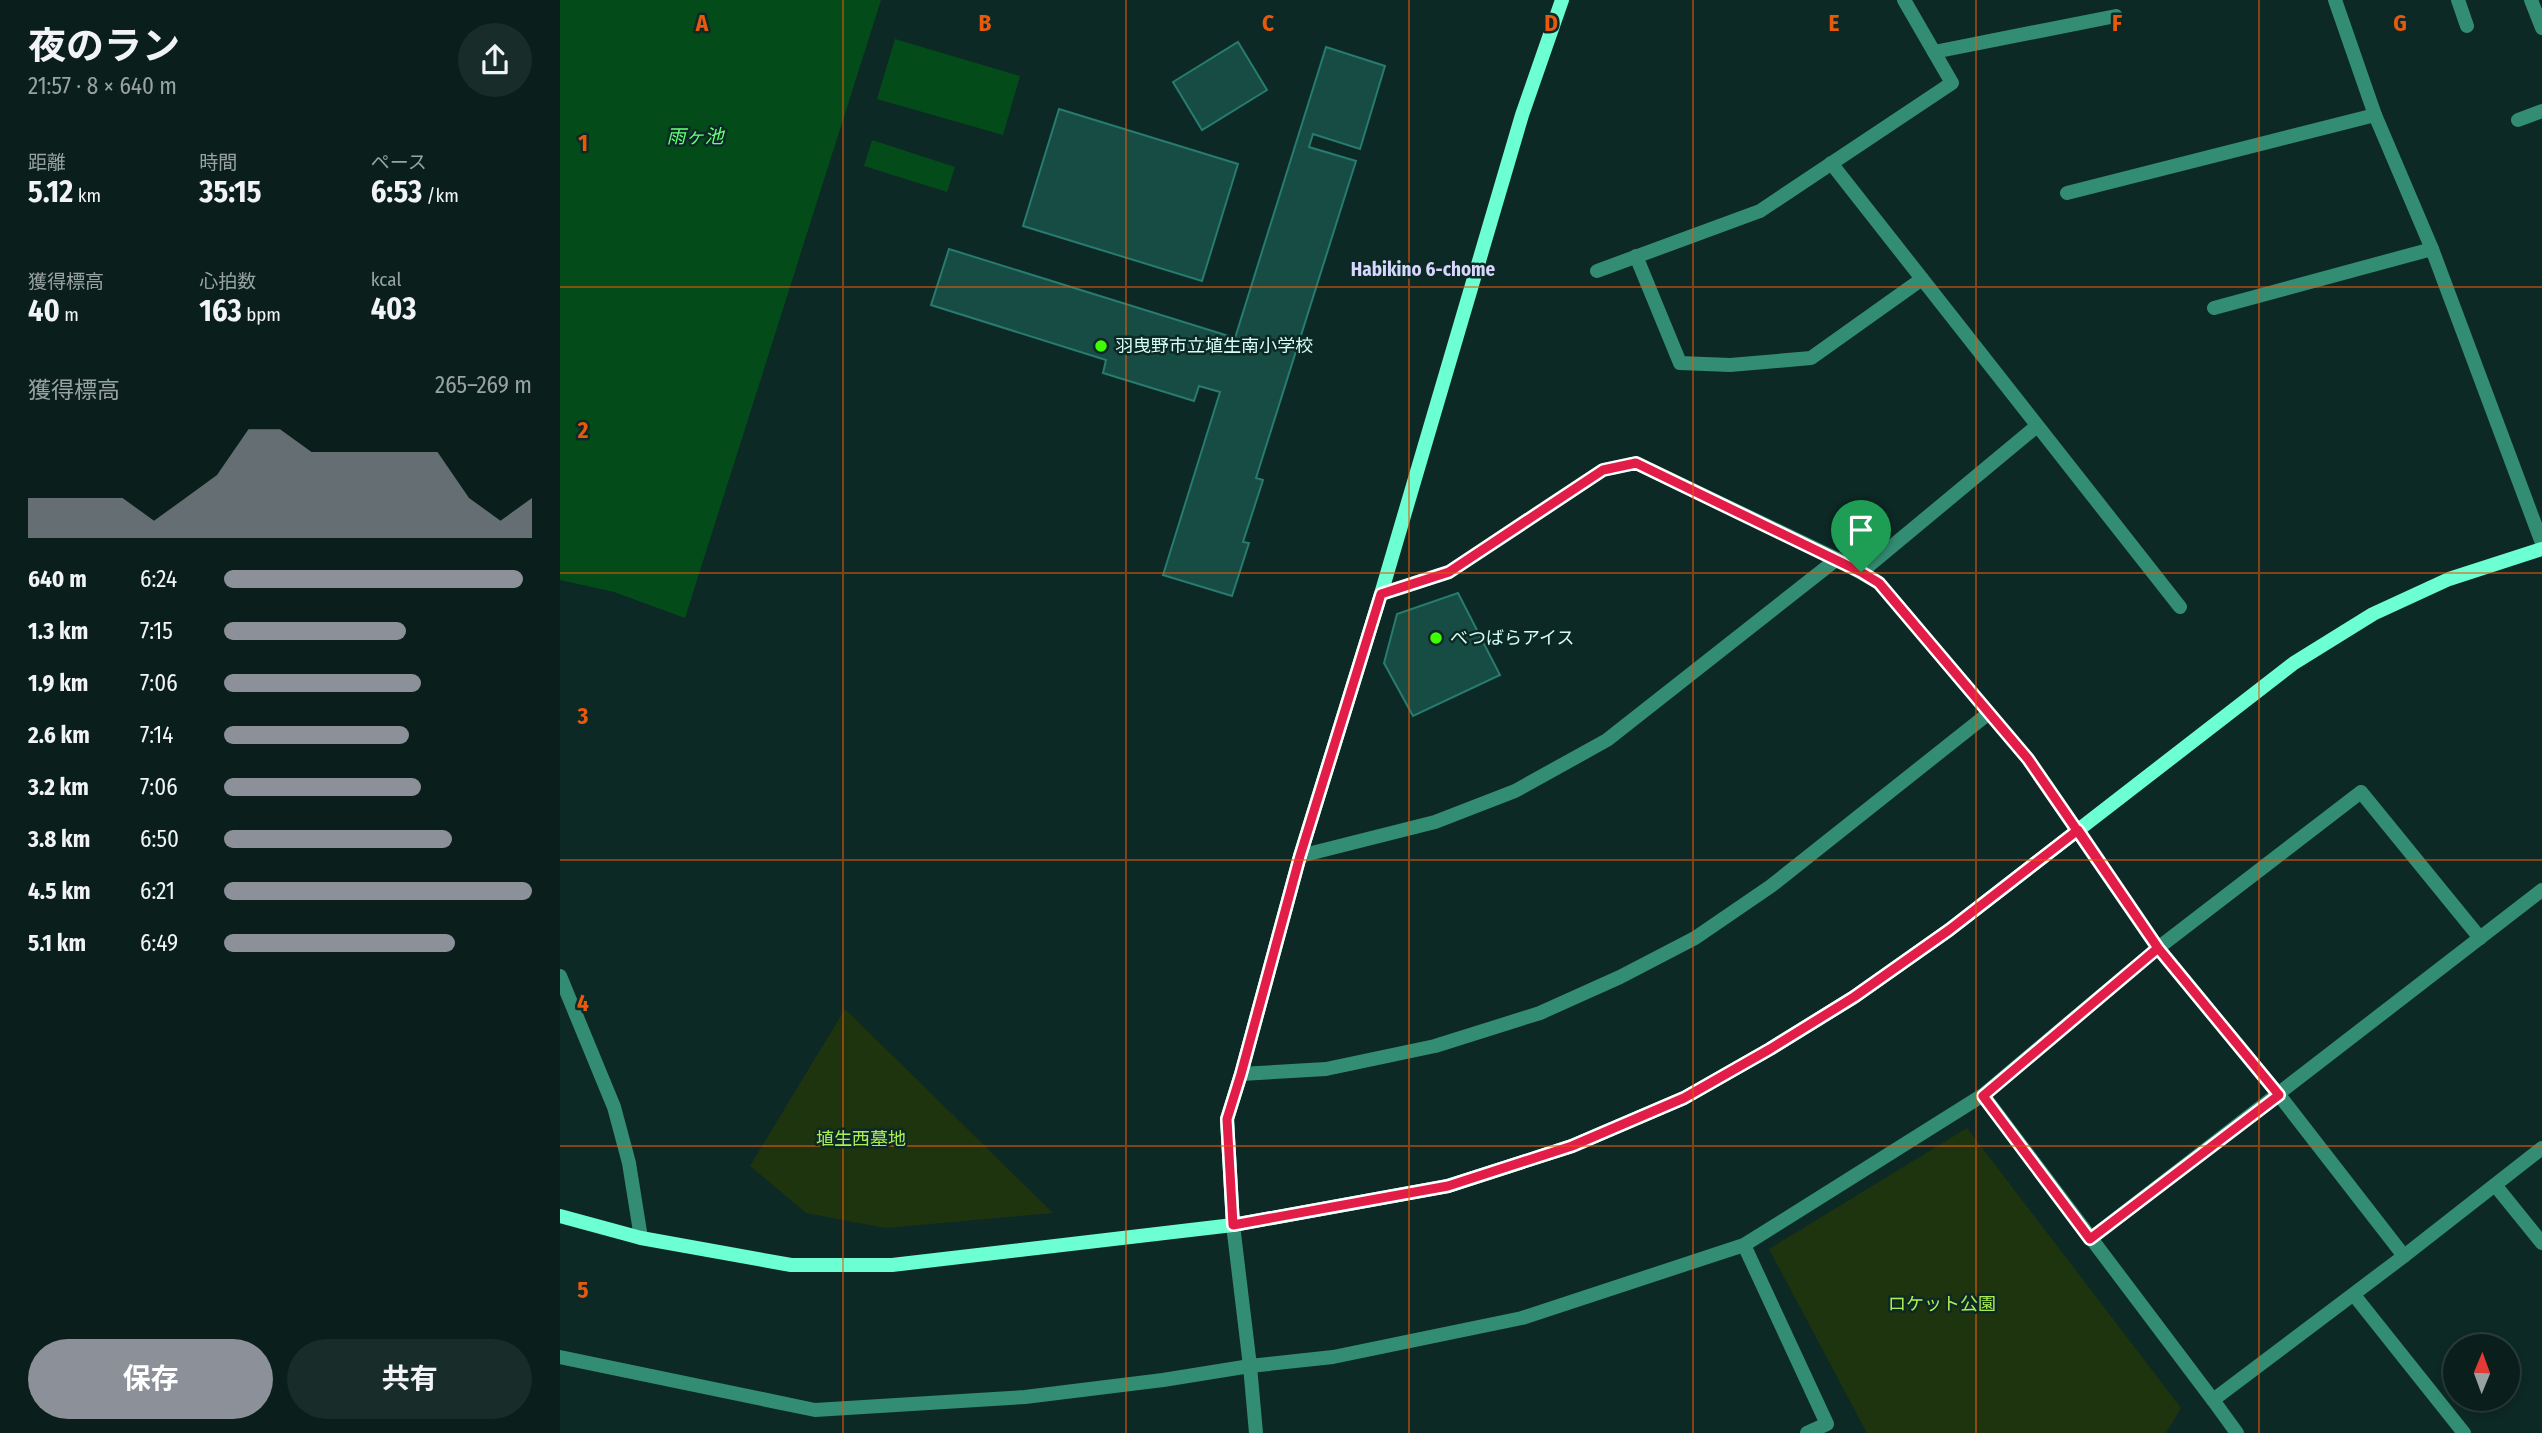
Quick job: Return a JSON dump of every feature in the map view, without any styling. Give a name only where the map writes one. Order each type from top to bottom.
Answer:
[{"type":"street","points":[[1256,1433],[1233,1225],[1227,1119],[1300,856],[1381,594],[1522,115],[1562,0]]},
{"type":"street","points":[[1597,271],[1760,211],[1952,83],[1904,0]]},
{"type":"street","points":[[2335,0],[2375,115],[2432,249],[2542,543]]},
{"type":"street","points":[[2458,0],[2467,26]]},
{"type":"street","points":[[2531,0],[2542,28]]},
{"type":"street","points":[[1934,52],[2116,16]]},
{"type":"street","points":[[2518,120],[2542,111]]},
{"type":"street","points":[[2067,193],[2375,115]]},
{"type":"street","points":[[1831,163],[2180,607]]},
{"type":"street","points":[[2214,308],[2432,249]]},
{"type":"street","points":[[1636,256],[1680,363],[1730,365],[1811,358],[1922,279]]},
{"type":"street","points":[[1861,572],[2037,426]]},
{"type":"street","points":[[1381,594],[1449,572],[1603,470],[1636,463],[1837,559],[1879,583],[2028,759],[2158,948],[2279,1095],[2404,1256]]},
{"type":"street","points":[[560,1216],[641,1238],[791,1265],[892,1265],[1233,1225],[1448,1186],[1572,1146],[1684,1098],[1854,997],[1949,930],[2294,663],[2373,614],[2449,579],[2542,549]]},
{"type":"street","points":[[1300,856],[1435,822],[1527,785],[1607,740],[1837,559]]},
{"type":"street","points":[[1241,1074],[1326,1069],[1436,1046],[1540,1013],[1620,976],[1695,938],[1770,886],[1989,713]]},
{"type":"street","points":[[560,1357],[815,1410],[1025,1397],[1163,1380],[1250,1366],[1333,1357],[1522,1318],[1744,1245],[1983,1096],[2158,948],[2361,792],[2480,938]]},
{"type":"street","points":[[2090,1239],[2542,890]]},
{"type":"street","points":[[560,976],[614,1107],[629,1163],[641,1238]]},
{"type":"street","points":[[1983,1096],[2237,1433]]},
{"type":"street","points":[[2213,1400],[2354,1295],[2542,1148]]},
{"type":"street","points":[[2495,1185],[2542,1244]]},
{"type":"street","points":[[1744,1245],[1827,1424],[1807,1433]]},
{"type":"street","points":[[2354,1295],[2464,1433]]},
{"type":"green space","name":"埴生西墓地","points":[[845,1009],[1053,1213],[885,1228],[806,1213],[750,1166]]},
{"type":"green space","name":"ロケット公園","points":[[1967,1128],[2181,1408],[2166,1433],[1867,1433],[1769,1249]]},
{"type":"water","name":"雨ヶ池","points":[[560,0],[881,0],[685,618],[614,592],[560,580]]},
{"type":"water","points":[[895,39],[1020,76],[1003,135],[877,99]]},
{"type":"water","points":[[872,140],[955,167],[947,192],[864,166]]},
{"type":"building","points":[[1238,42],[1267,90],[1202,130],[1173,82]]},
{"type":"building","points":[[1326,47],[1385,66],[1360,149],[1313,134],[1309,147],[1356,161],[1256,478],[1263,480],[1243,542],[1249,543],[1232,596],[1163,575],[1220,392],[1199,386],[1194,401],[1103,373],[1106,360],[931,305],[949,249],[1235,338]]},
{"type":"building","points":[[1059,109],[1238,164],[1202,281],[1023,226]]},
{"type":"building","name":"べつばらアイス","points":[[1458,593],[1500,675],[1413,716],[1384,663],[1397,614]]},
{"type":"place","name":"羽曳野市立埴生南小学校","points":[[1101,346]]},
{"type":"place","name":"べつばらアイス","points":[[1436,638]]},
{"type":"district","name":"Habikino 6-chome","points":[[1423,269]]},
{"type":"route","points":[[1861,572],[1636,463],[1603,470],[1449,572],[1381,594],[1300,856],[1227,1119],[1233,1225],[1448,1186],[1572,1146],[1684,1098],[1854,997],[1949,930],[2078,830],[2158,948],[1983,1096],[2090,1239],[2279,1095],[2158,948],[2118,889],[2078,830],[2028,759],[1879,583],[1861,572]]}]
